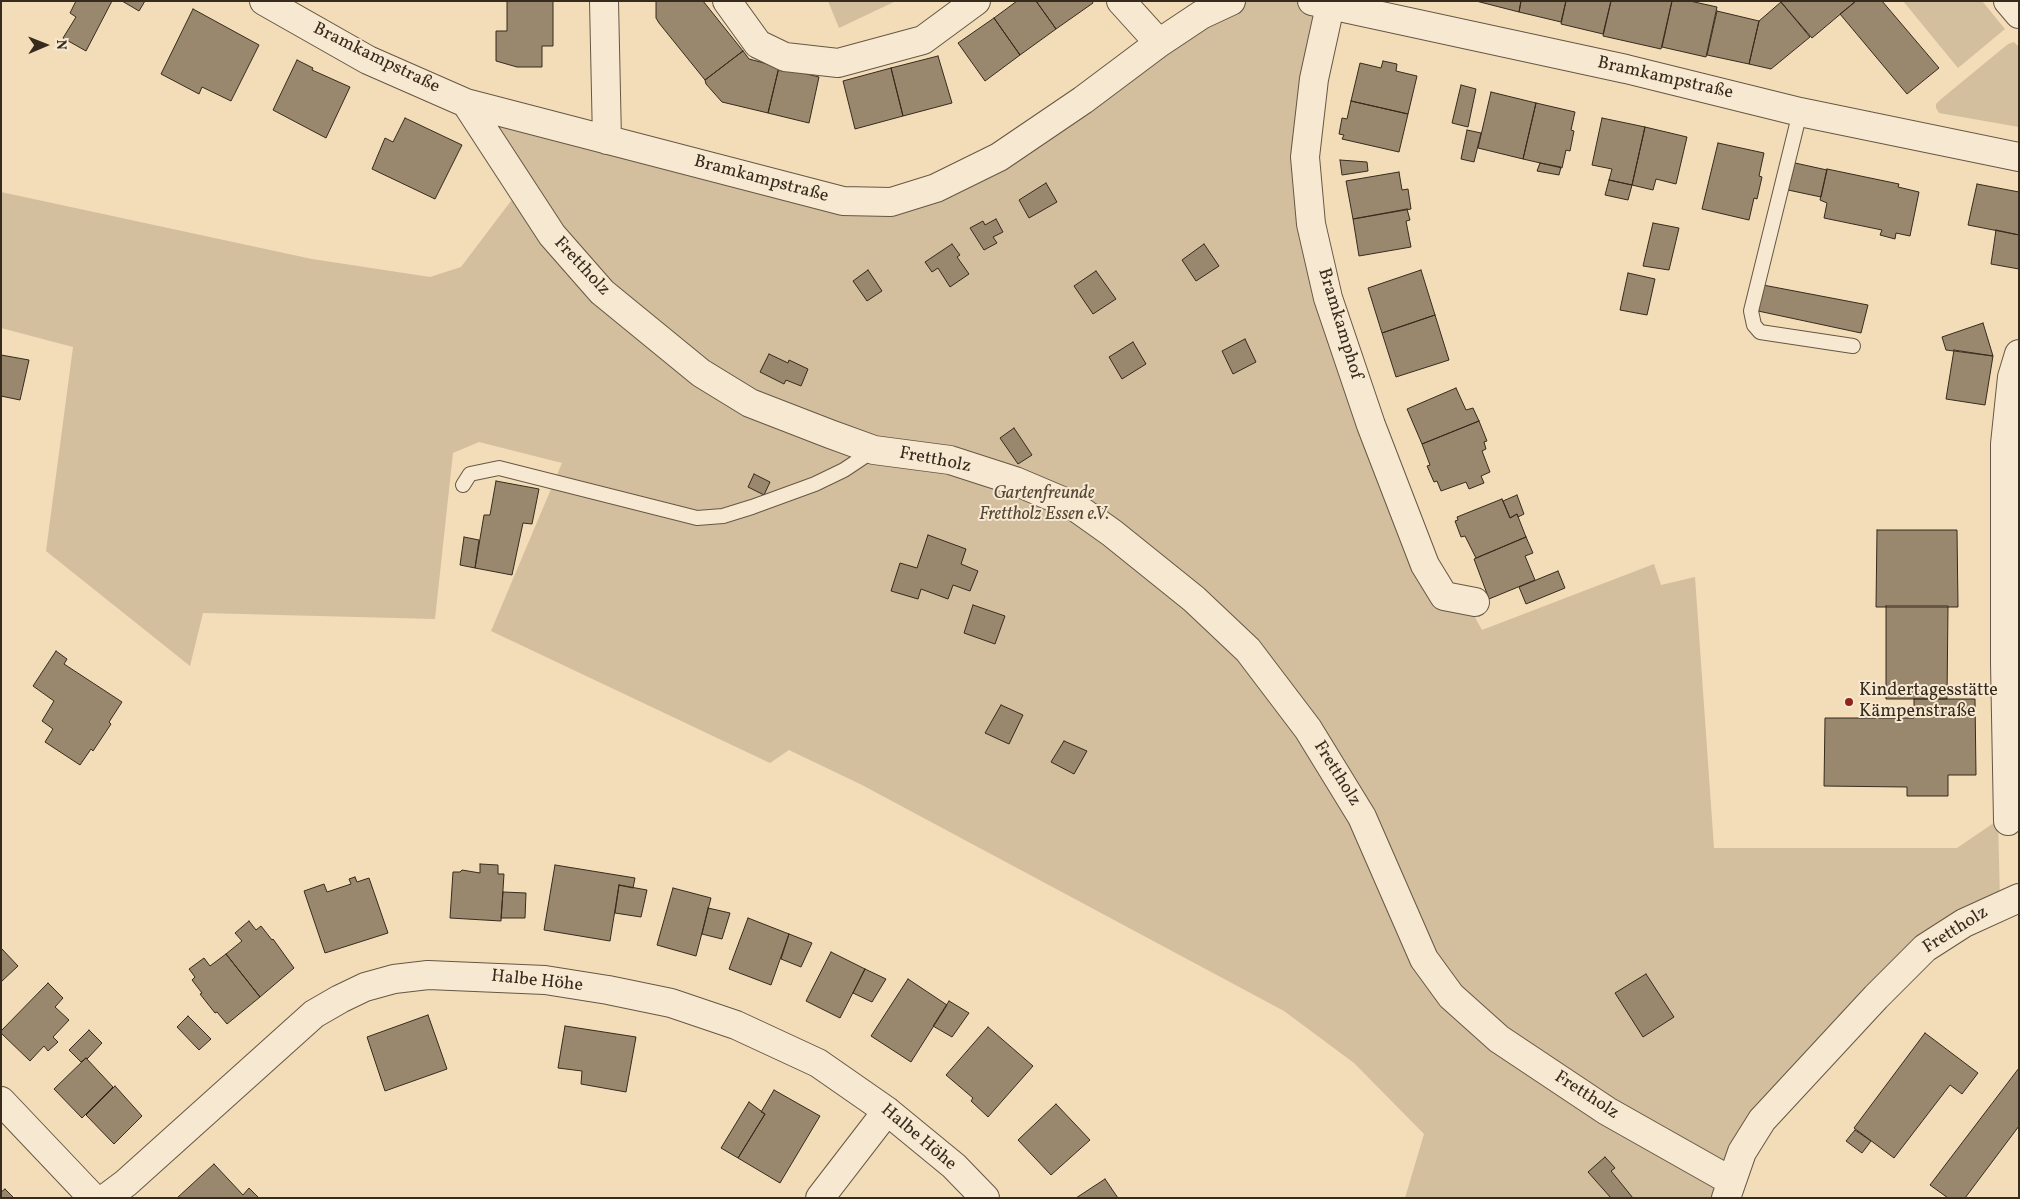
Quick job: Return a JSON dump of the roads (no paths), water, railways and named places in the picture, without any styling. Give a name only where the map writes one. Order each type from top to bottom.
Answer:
[{"type":"street","name":"Bramkampstraße","points":[[264,1],[368,60],[466,104],[843,201],[891,202],[936,188],[999,158],[1082,100],[1159,42],[1201,15],[1232,1]]},
{"type":"street","points":[[604,1],[607,140]]},
{"type":"street","points":[[727,1],[758,44],[785,57],[838,63],[923,40],[976,1]]},
{"type":"street","points":[[1121,1],[1159,42]]},
{"type":"street","points":[[2008,1],[2019,14]]},
{"type":"street","name":"Bramkampstraße","points":[[1321,4],[1626,69],[1800,112],[2019,156]]},
{"type":"street","name":"Bramkamphof","points":[[1321,4],[1305,157],[1311,224],[1328,298],[1371,425],[1425,566],[1444,596],[1475,602]]},
{"type":"street","name":"Frettholz","points":[[466,104],[552,235],[602,292],[701,373],[750,403],[874,450],[950,460],[1015,481],[1074,506],[1112,532],[1194,599],[1248,650],[1308,729],[1362,817],[1424,959],[1451,996],[1499,1039],[1728,1190],[1742,1152],[1762,1120],[1864,1009],[1925,948],[1964,923],[2019,898]]},
{"type":"street","points":[[2008,822],[2005,663],[2005,444],[2012,377],[2019,354]]},
{"type":"street","name":"Halbe Höhe","points":[[106,1198],[126,1183],[314,1014],[340,998],[365,987],[394,979],[428,975],[545,980],[671,1002],[736,1025],[818,1063],[887,1111],[954,1166],[985,1198]]},
{"type":"street","points":[[1,1101],[93,1198]]},
{"type":"street","points":[[820,1198],[887,1111]]},
{"type":"lane","points":[[1800,112],[1752,312],[1754,325],[1760,332],[1853,346]]},
{"type":"lane","name":"Frettholz","points":[[463,485],[470,474],[499,468],[697,518],[723,516],[752,508],[815,484],[844,470],[874,450]]},
{"type":"place","name":"Kindertagesstätte Kämpenstraße","points":[[1849,702]]},
{"type":"park label","name":"Gartenfreunde Frettholz Essen e.V.","points":[[1044,505]]}]
